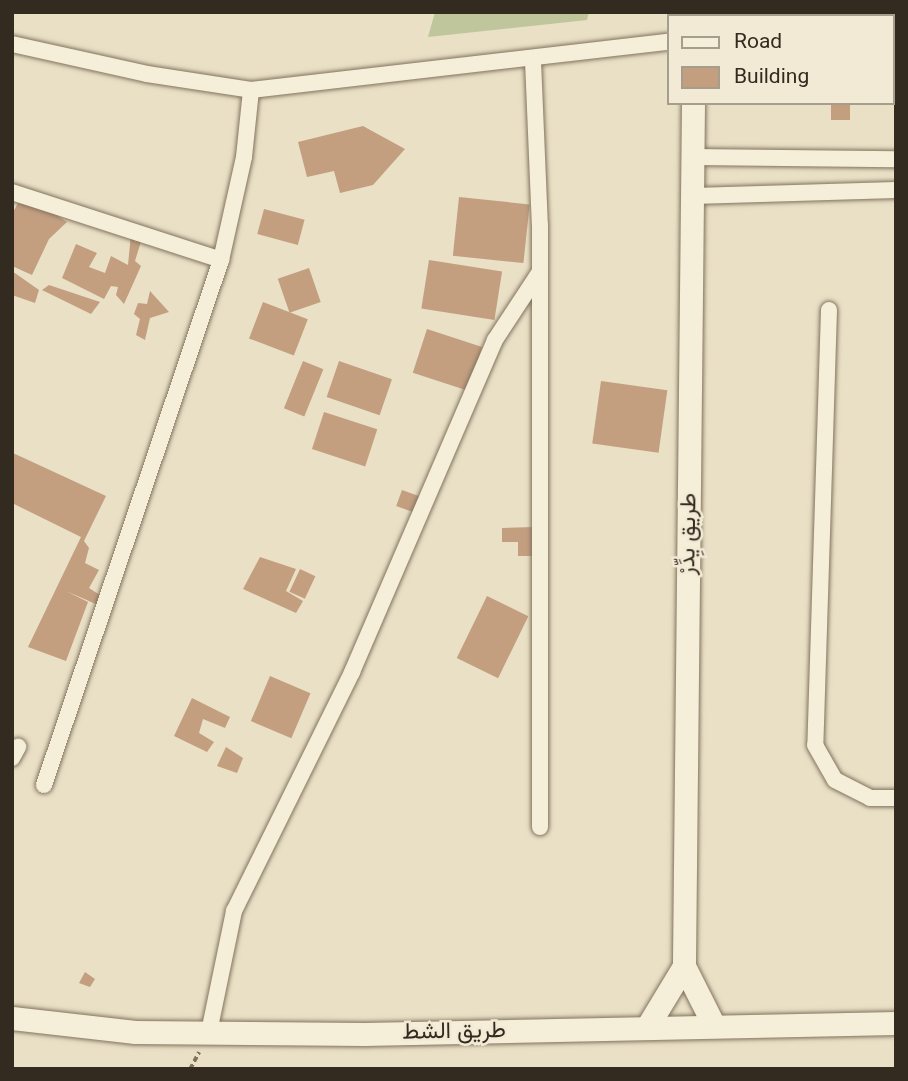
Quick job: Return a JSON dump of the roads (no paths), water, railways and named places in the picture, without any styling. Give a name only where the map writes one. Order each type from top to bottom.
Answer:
[{"type":"street","points":[[12,44],[147,74],[251,90],[533,61],[666,42]]},
{"type":"street","points":[[533,61],[539,273],[540,827]]},
{"type":"street","points":[[44,785],[221,260],[244,157],[251,90]]},
{"type":"street","name":"طريق يِدِّرْ","points":[[693,105],[684,966],[715,1026]]},
{"type":"street","points":[[693,157],[896,159]]},
{"type":"street","points":[[693,196],[896,190]]},
{"type":"street","points":[[12,192],[221,260]]},
{"type":"street","points":[[209,1032],[234,911],[352,672],[495,340],[539,273]]},
{"type":"street","points":[[829,310],[815,745],[835,780],[870,798],[896,798]]},
{"type":"street","name":"طريق يِدِّرْ","points":[[648,1027],[684,966]]},
{"type":"street","name":"طريق الشط","points":[[12,1018],[135,1032],[896,1023]]}]
